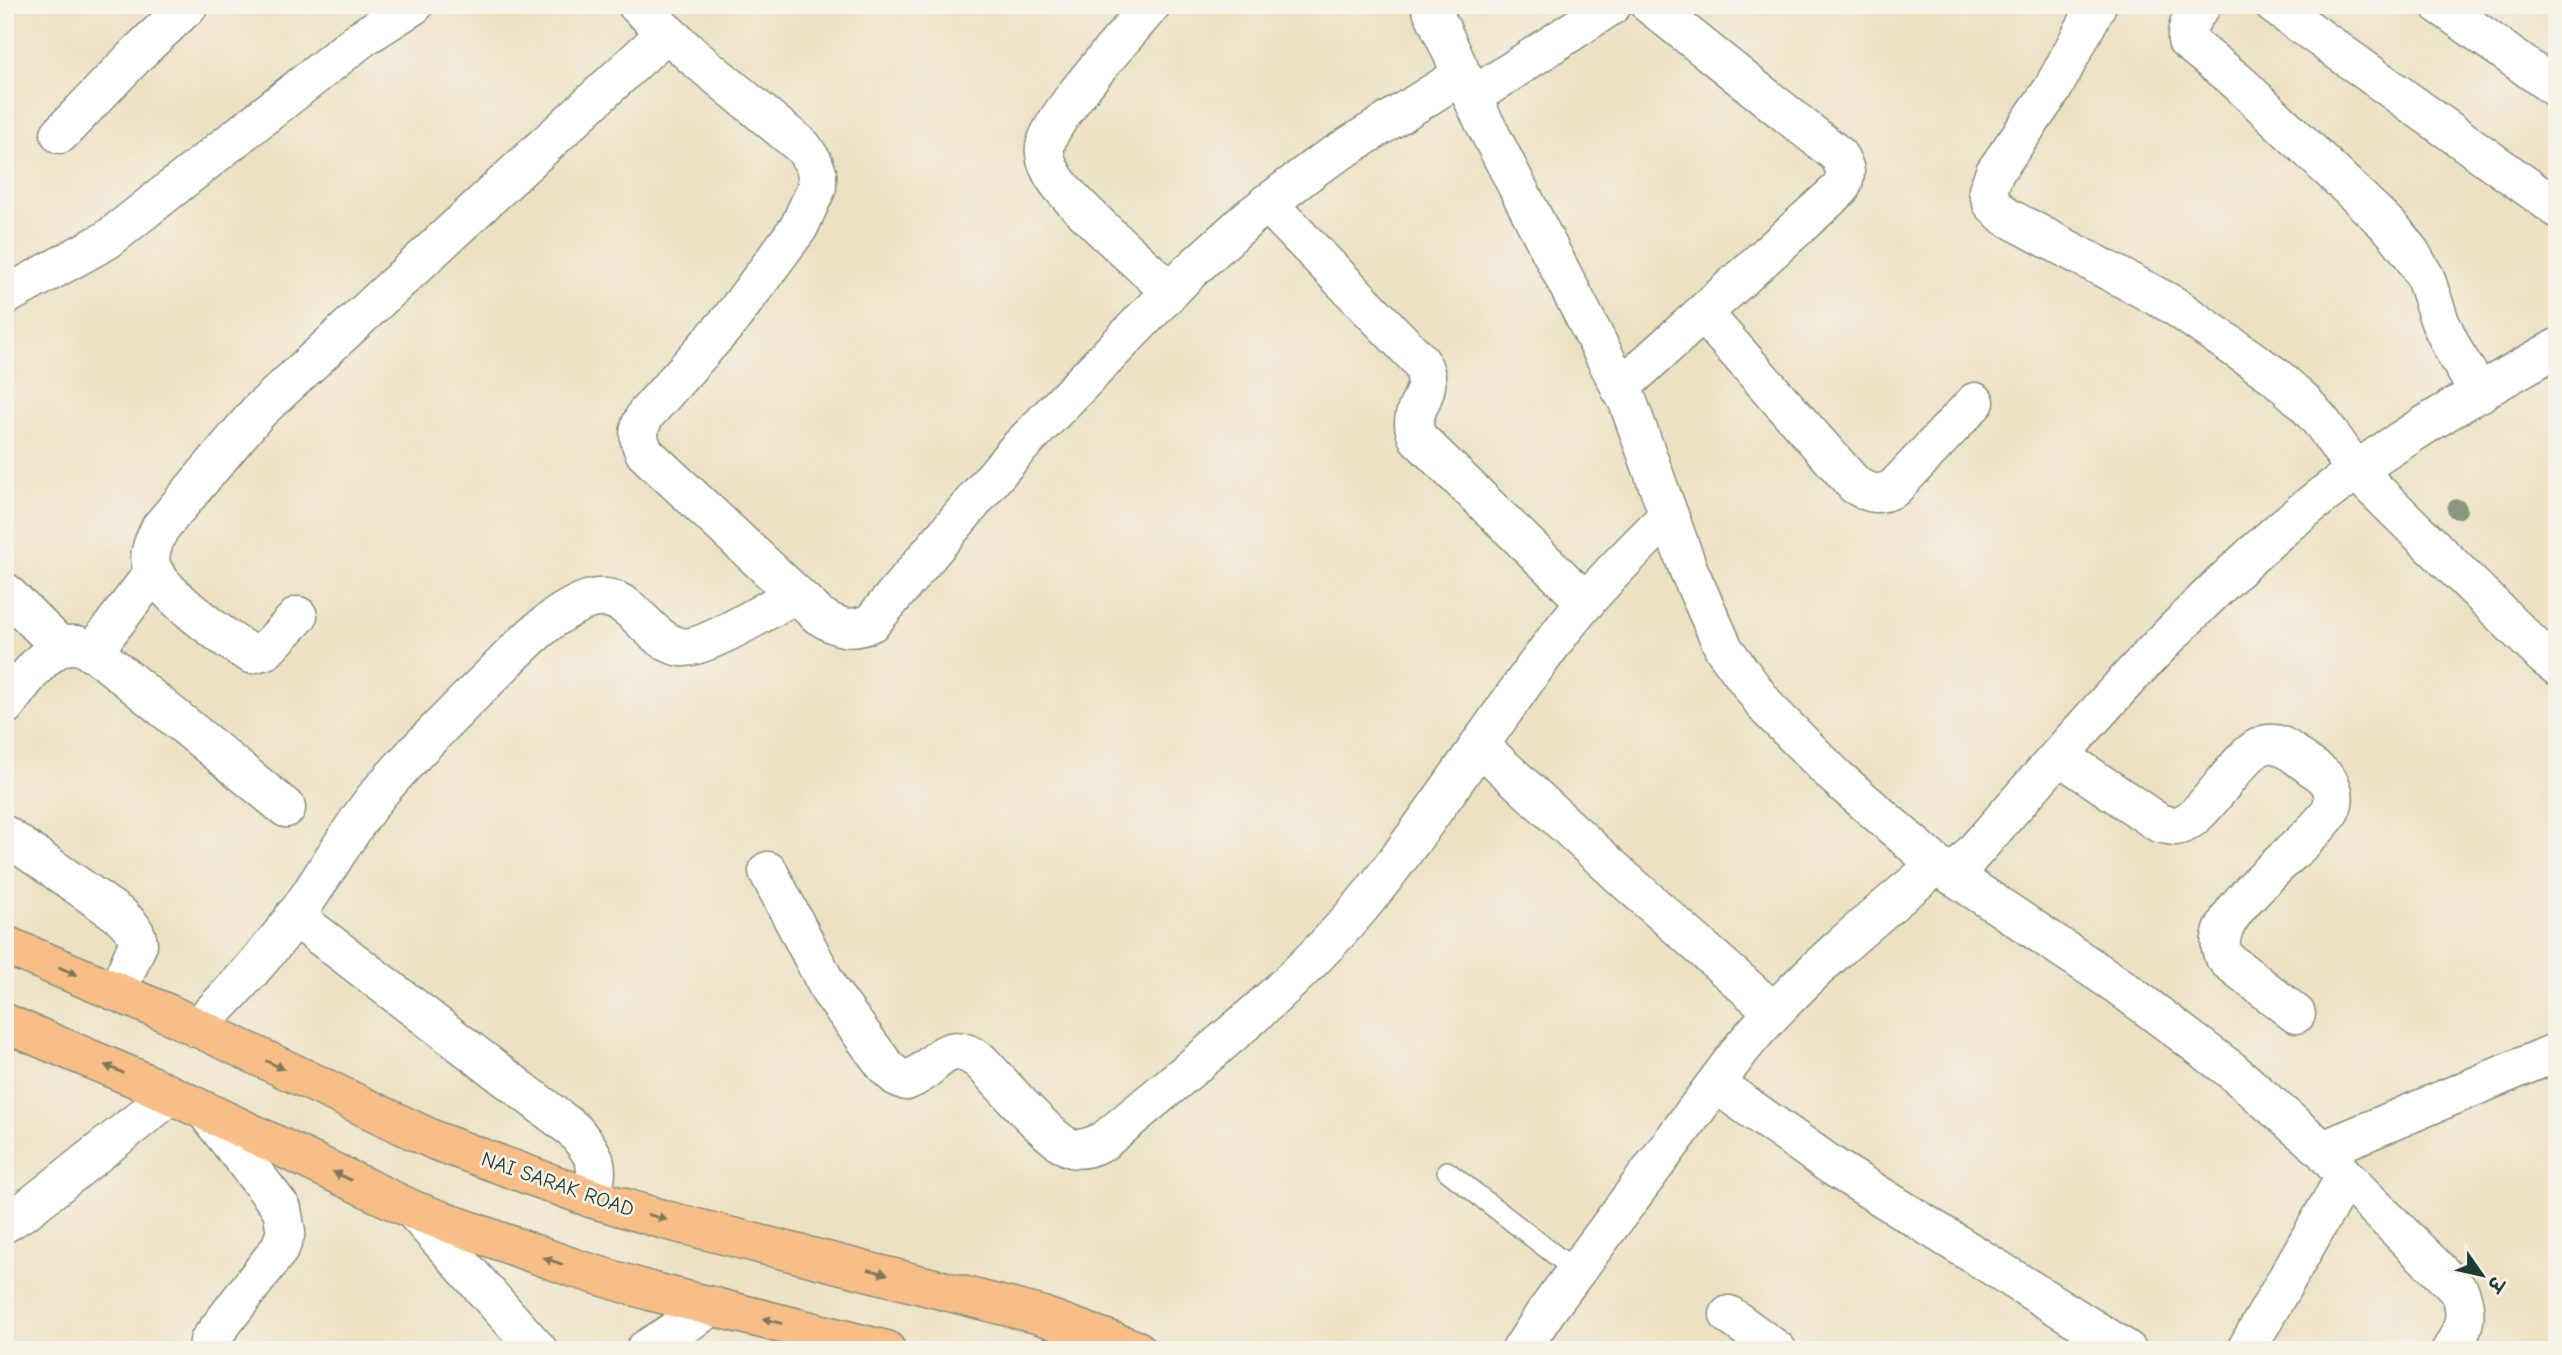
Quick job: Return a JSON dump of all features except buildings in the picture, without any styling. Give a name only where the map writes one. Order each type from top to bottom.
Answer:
[{"type":"main road","name":"NAI SARAK ROAD","points":[[5,945],[197,1028],[436,1141],[592,1198],[665,1220],[1040,1315],[1138,1350]]},
{"type":"main road","points":[[5,1023],[171,1095],[413,1210],[574,1268],[650,1291],[886,1350]]},
{"type":"street","points":[[60,134],[140,51],[189,5]]},
{"type":"street","points":[[5,296],[107,240],[362,38],[414,5]]},
{"type":"street","points":[[637,5],[666,33],[803,147],[817,173],[817,187],[792,238],[730,320],[646,414],[640,425],[638,440],[645,453],[795,594],[818,615],[845,629],[860,628],[872,622],[1015,452],[1170,291],[1267,203],[1317,166],[1612,5]]},
{"type":"street","points":[[1151,5],[1079,92],[1052,129],[1045,148],[1047,162],[1064,190],[1170,291]]},
{"type":"street","points":[[1430,5],[1467,86],[1620,388],[1689,571],[1724,649],[1768,709],[1836,777],[1945,870],[2130,994],[2231,1070],[2334,1164],[2460,1292],[2466,1307],[2464,1324],[2451,1350]]},
{"type":"street","points":[[1620,388],[1840,189],[1846,180],[1846,166],[1837,154],[1650,5]]},
{"type":"street","points":[[2097,5],[2052,90],[1995,172],[1988,190],[1992,203],[2005,216],[2173,305],[2275,376],[2316,416],[2356,471],[2557,666]]},
{"type":"street","points":[[2202,5],[2186,30],[2187,41],[2238,82],[2393,230],[2425,277],[2440,322],[2456,355],[2480,393]]},
{"type":"street","points":[[2274,5],[2557,208]]},
{"type":"street","points":[[2440,5],[2557,89]]},
{"type":"street","points":[[298,616],[266,650],[251,654],[234,645],[166,590],[154,572],[151,550],[160,528],[258,412],[666,33]]},
{"type":"street","points":[[1267,203],[1420,361],[1427,372],[1428,380],[1413,423],[1418,439],[1586,601]]},
{"type":"street","points":[[1703,313],[1855,485],[1869,493],[1882,494],[1894,488],[1975,401]]},
{"type":"street","points":[[1521,1350],[1716,1084],[1773,1011],[1860,929],[1945,870],[2060,755],[2202,604],[2278,532],[2356,471],[2557,348]]},
{"type":"street","points":[[768,871],[830,991],[886,1067],[897,1077],[906,1081],[915,1077],[950,1051],[960,1049],[969,1052],[1055,1138],[1071,1148],[1085,1149],[1104,1141],[1238,1030],[1317,955],[1371,894],[1586,601],[1669,515]]},
{"type":"street","points":[[5,706],[42,660],[77,650],[154,572]]},
{"type":"street","points":[[5,592],[77,650],[286,808]]},
{"type":"street","points":[[197,1028],[237,987],[294,916],[377,796],[439,727],[528,640],[572,606],[595,598],[612,598],[667,641],[682,647],[700,645],[795,594]]},
{"type":"street","points":[[2060,755],[2159,823],[2176,826],[2189,820],[2201,809],[2244,760],[2262,745],[2275,744],[2291,751],[2329,780],[2334,793],[2333,806],[2324,821],[2256,886],[2221,933],[2221,953],[2227,960],[2296,1014]]},
{"type":"street","points":[[1479,745],[1773,1011]]},
{"type":"street","points":[[5,835],[133,927],[138,936],[138,944],[117,992]]},
{"type":"street","points":[[294,916],[574,1130],[597,1164],[592,1198]]},
{"type":"street","points":[[2246,1350],[2334,1164],[2557,1052]]},
{"type":"street","points":[[1716,1084],[1832,1166],[2127,1350]]},
{"type":"street","points":[[5,1223],[26,1210],[171,1095]]},
{"type":"street","points":[[206,1112],[282,1209],[286,1232],[280,1248],[209,1341],[208,1350]]},
{"type":"street","points":[[413,1210],[538,1350]]},
{"type":"street","points":[[645,1350],[713,1306]]},
{"type":"street","points":[[1729,1315],[1777,1350]]},
{"type":"lane","points":[[1447,1171],[1577,1272]]}]
